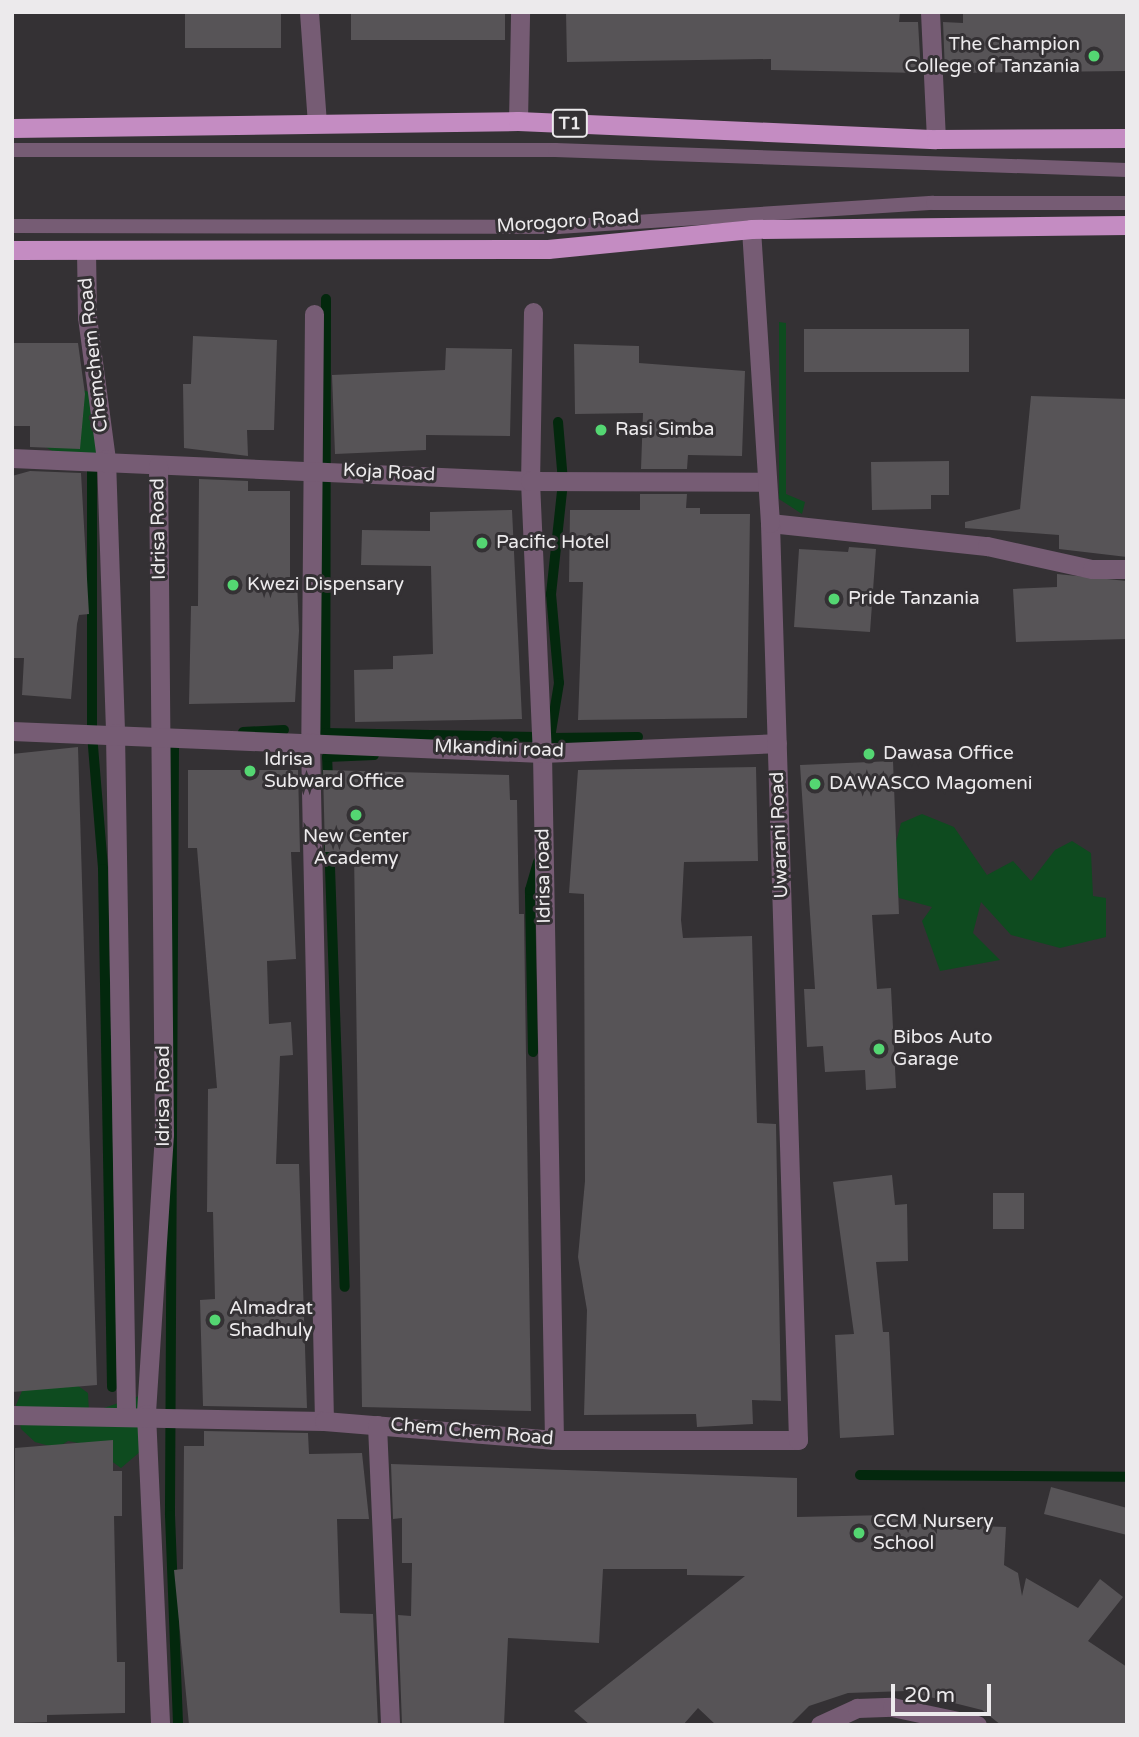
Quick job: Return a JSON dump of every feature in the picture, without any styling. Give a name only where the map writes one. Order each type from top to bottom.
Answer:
[{"type":"highway","name":"T1","points":[[12,128],[518,121],[936,139],[1127,138]]},
{"type":"highway","name":"Morogoro Road","points":[[12,250],[548,249],[751,229],[1127,225]]},
{"type":"street","points":[[309,12],[317,123]]},
{"type":"street","points":[[518,121],[520,12]]},
{"type":"street","points":[[930,12],[936,139]]},
{"type":"street","name":"Uwarani Road","points":[[751,229],[770,523],[798,1440]]},
{"type":"street","name":"Chemchem Road","points":[[86,251],[87,317],[106,459]]},
{"type":"street","name":"Idrisa road","points":[[533,312],[530,481],[542,753],[554,1440]]},
{"type":"street","points":[[314,314],[316,469],[310,742],[324,1422]]},
{"type":"street","name":"Koja Road","points":[[12,458],[106,459],[158,466],[316,469],[530,481],[766,482]]},
{"type":"street","name":"Idrisa Road","points":[[106,459],[115,733],[125,1413]]},
{"type":"street","name":"Idrisa Road","points":[[158,466],[163,742],[164,1135],[146,1414],[160,1725]]},
{"type":"street","points":[[770,523],[987,546],[1092,569],[1127,569]]},
{"type":"street","name":"Mkandini road","points":[[12,731],[115,733],[163,742],[310,742],[542,753],[778,743]]},
{"type":"street","points":[[12,1415],[146,1414]]},
{"type":"street","name":"Chem Chem Road","points":[[146,1414],[377,1425],[554,1440],[798,1440]]},
{"type":"street","points":[[377,1425],[390,1725]]},
{"type":"street","points":[[820,1725],[857,1708],[892,1707],[977,1725]]},
{"type":"lane","points":[[12,150],[555,150],[1127,170]]},
{"type":"lane","name":"Morogoro Road","points":[[12,226],[558,227],[933,203],[1127,203]]},
{"type":"green space","points":[[779,322],[786,323],[786,494],[805,502],[802,514],[779,499]]},
{"type":"green space","points":[[79,388],[98,396],[96,459],[62,457],[44,446]]},
{"type":"green space","points":[[922,814],[954,827],[987,875],[1013,861],[1031,881],[1055,850],[1072,841],[1091,853],[1093,896],[1106,898],[1106,937],[1060,948],[1011,935],[981,902],[973,933],[1000,960],[940,971],[922,921],[932,907],[899,898],[889,869],[901,823]]},
{"type":"green space","points":[[67,1378],[88,1393],[89,1413],[145,1394],[141,1451],[121,1468],[89,1445],[68,1441],[57,1448],[35,1442],[21,1429],[16,1405],[22,1391]]},
{"type":"building","points":[[185,12],[281,12],[281,48],[185,48]]},
{"type":"building","points":[[351,12],[505,12],[505,40],[351,40]]},
{"type":"building","points":[[566,12],[900,12],[899,22],[918,22],[921,73],[771,70],[771,59],[567,62]]},
{"type":"building","points":[[963,12],[1127,12],[1127,71],[945,73],[943,22],[963,23]]},
{"type":"building","points":[[804,329],[969,329],[969,372],[804,372]]},
{"type":"building","points":[[193,336],[277,340],[274,430],[247,430],[248,456],[184,448],[183,384],[191,384]]},
{"type":"building","points":[[12,343],[78,343],[85,394],[80,449],[30,447],[30,426],[12,426]]},
{"type":"building","points":[[574,344],[639,346],[639,363],[745,371],[742,456],[688,455],[687,469],[641,469],[643,413],[575,414]]},
{"type":"building","points":[[446,348],[512,349],[510,436],[426,435],[426,450],[335,454],[332,375],[445,370]]},
{"type":"building","points":[[1031,396],[1127,399],[1127,557],[1059,549],[1059,535],[965,528],[965,522],[1020,509]]},
{"type":"building","points":[[949,461],[949,495],[931,495],[931,509],[872,510],[871,462]]},
{"type":"building","points":[[30,471],[81,473],[89,614],[79,615],[77,624],[71,699],[22,695],[24,658],[12,658],[12,476]]},
{"type":"building","points":[[199,479],[248,481],[248,491],[290,491],[290,581],[297,581],[299,631],[295,702],[189,704],[191,606],[198,606]]},
{"type":"building","points":[[640,494],[687,494],[686,508],[700,508],[700,514],[750,514],[747,718],[578,720],[583,582],[569,582],[570,510],[640,510]]},
{"type":"building","points":[[512,510],[522,719],[355,722],[354,670],[393,669],[393,656],[433,654],[431,566],[361,565],[362,530],[430,531],[430,512]]},
{"type":"building","name":"Pride Tanzania","points":[[849,547],[876,549],[870,632],[794,627],[799,549],[848,552]]},
{"type":"building","points":[[1057,574],[1127,581],[1127,639],[1016,642],[1013,589],[1057,587]]},
{"type":"building","points":[[78,747],[97,1385],[12,1392],[12,754]]},
{"type":"building","points":[[893,761],[899,914],[872,915],[877,989],[891,988],[896,1088],[866,1090],[865,1070],[825,1072],[823,1046],[807,1047],[804,989],[815,989],[800,765]]},
{"type":"building","points":[[756,767],[758,861],[684,862],[681,920],[683,938],[752,936],[757,1123],[776,1124],[781,1401],[752,1400],[753,1424],[697,1427],[696,1414],[584,1415],[587,1310],[578,1257],[585,1181],[584,894],[569,893],[578,770]]},
{"type":"building","points":[[188,770],[298,770],[300,852],[291,852],[296,959],[267,961],[269,1024],[291,1022],[293,1055],[280,1056],[276,1164],[299,1164],[307,1408],[203,1406],[200,1300],[215,1299],[213,1212],[207,1212],[208,1089],[217,1088],[197,848],[188,848]]},
{"type":"building","points":[[323,770],[509,775],[510,800],[517,800],[519,914],[524,914],[531,1411],[362,1407],[354,852],[325,852]]},
{"type":"building","points":[[892,1175],[895,1205],[907,1204],[908,1261],[876,1262],[883,1332],[889,1332],[894,1435],[840,1438],[835,1335],[854,1334],[833,1182]]},
{"type":"building","points":[[993,1193],[1024,1193],[1024,1229],[993,1229]]},
{"type":"building","points":[[204,1431],[308,1433],[309,1454],[362,1453],[369,1519],[337,1519],[340,1613],[373,1614],[378,1725],[189,1725],[174,1570],[183,1569],[184,1446],[204,1446]]},
{"type":"building","points":[[113,1440],[113,1471],[122,1471],[122,1516],[114,1516],[117,1662],[125,1662],[125,1713],[47,1715],[47,1722],[12,1723],[15,1448]]},
{"type":"building","points":[[391,1464],[797,1478],[797,1517],[888,1515],[916,1517],[917,1524],[1006,1527],[1004,1565],[1018,1573],[1022,1596],[1026,1578],[1078,1608],[1100,1579],[1123,1597],[1088,1641],[1127,1667],[1127,1725],[1001,1725],[982,1710],[906,1691],[848,1693],[809,1706],[790,1725],[716,1725],[698,1708],[683,1725],[590,1725],[574,1711],[745,1576],[687,1575],[687,1569],[603,1569],[599,1643],[508,1638],[504,1725],[402,1725],[398,1615],[411,1616],[412,1563],[402,1563],[402,1518],[393,1519]]},
{"type":"building","points":[[1051,1487],[1127,1508],[1127,1535],[1044,1514]]},
{"type":"waterway","points":[[326,299],[325,733],[536,737]]},
{"type":"waterway","points":[[558,422],[563,482],[551,594],[559,683],[550,738],[638,737]]},
{"type":"waterway","points":[[92,462],[92,734],[103,869],[112,1387]]},
{"type":"waterway","points":[[243,732],[284,730]]},
{"type":"waterway","points":[[174,745],[170,1515],[178,1725]]},
{"type":"waterway","points":[[328,782],[327,757],[374,755]]},
{"type":"waterway","points":[[329,839],[345,1287]]},
{"type":"waterway","points":[[533,1052],[530,890],[538,862]]},
{"type":"waterway","points":[[860,1475],[1127,1477]]},
{"type":"place","name":"The Champion College of Tanzania","points":[[1094,56]]},
{"type":"place","name":"Rasi Simba","points":[[601,430]]},
{"type":"place","name":"Pacific Hotel","points":[[482,543]]},
{"type":"place","name":"Kwezi Dispensary","points":[[233,585]]},
{"type":"place","name":"Pride Tanzania","points":[[834,599]]},
{"type":"place","name":"Dawasa Office","points":[[869,754]]},
{"type":"place","name":"Idrisa Subward Office","points":[[250,771]]},
{"type":"place","name":"DAWASCO Magomeni","points":[[815,784]]},
{"type":"place","name":"New Center Academy","points":[[356,815]]},
{"type":"place","name":"Bibos Auto Garage","points":[[879,1049]]},
{"type":"place","name":"Almadrat Shadhuly","points":[[215,1320]]},
{"type":"place","name":"CCM Nursery School","points":[[859,1533]]}]
